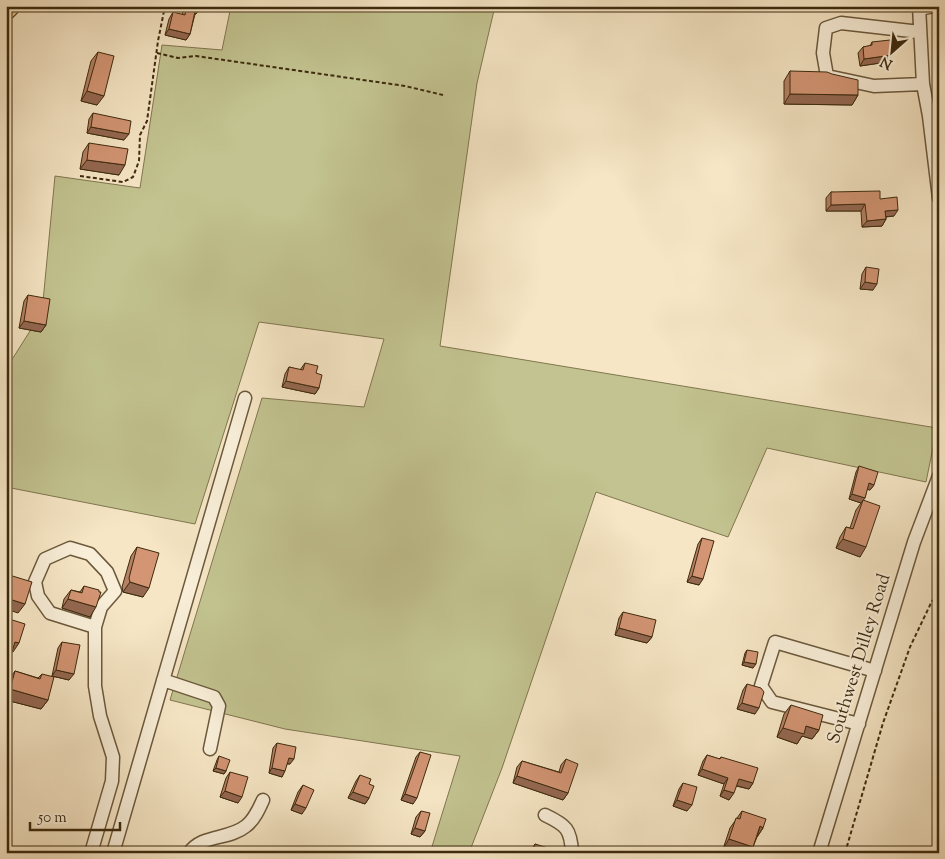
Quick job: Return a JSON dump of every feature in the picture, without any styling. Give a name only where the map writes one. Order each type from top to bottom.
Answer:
[{"type":"highway","points":[[6,11],[11,6]]},
{"type":"street","points":[[934,6],[919,8],[924,84],[934,116],[939,198]]},
{"type":"street","points":[[920,32],[841,23],[826,28],[823,53],[827,76],[874,86],[924,84]]},
{"type":"street","points":[[113,853],[246,398]]},
{"type":"street","name":"Southwest Dilley Road","points":[[819,853],[914,542],[939,476]]},
{"type":"street","points":[[92,853],[112,780],[113,757],[100,716],[95,686],[95,627],[101,607],[115,591],[107,572],[90,554],[70,548],[45,560],[35,582],[38,596],[50,613],[95,627]]},
{"type":"street","points":[[859,724],[772,702],[761,686],[775,642],[875,671]]},
{"type":"street","points":[[163,680],[214,697],[219,706],[210,749]]},
{"type":"street","points":[[189,853],[198,844],[237,832],[246,826],[256,815],[263,800]]},
{"type":"street","points":[[545,816],[564,824],[572,838],[572,853]]},
{"type":"path","points":[[80,176],[123,182],[133,178],[139,161],[140,135],[147,121],[166,6]]},
{"type":"path","points":[[157,53],[178,58],[196,56],[405,86],[443,95]]},
{"type":"path","points":[[845,853],[883,723],[910,647],[932,600],[939,597]]},
{"type":"green space","points":[[231,6],[495,6],[477,83],[440,346],[937,428],[926,482],[767,448],[728,537],[596,492],[502,768],[469,853],[430,853],[460,756],[285,729],[170,700],[262,398],[364,407],[384,339],[259,322],[195,524],[6,487],[6,369],[42,312],[55,176],[140,188],[162,45],[222,50]]},
{"type":"building","points":[[187,6],[200,6],[200,8],[196,7],[190,34],[169,29],[173,12],[185,15]]},
{"type":"building","points":[[890,40],[892,55],[864,59],[863,47],[872,45],[872,42]]},
{"type":"building","points":[[98,52],[114,56],[104,96],[87,91]]},
{"type":"building","points":[[790,71],[827,72],[858,80],[858,95],[790,94]]},
{"type":"building","points":[[93,113],[131,121],[129,134],[91,127]]},
{"type":"building","points":[[89,143],[128,149],[125,165],[87,160]]},
{"type":"building","points":[[880,191],[880,199],[897,197],[898,210],[885,211],[886,219],[867,221],[865,204],[831,205],[831,192]]},
{"type":"building","points":[[866,267],[879,269],[877,284],[865,282]]},
{"type":"building","points":[[28,295],[50,299],[46,325],[24,321]]},
{"type":"building","points":[[305,363],[318,366],[316,373],[322,375],[319,388],[286,381],[289,367],[303,370]]},
{"type":"building","points":[[859,466],[878,472],[874,485],[869,483],[865,498],[852,494]]},
{"type":"building","points":[[863,500],[880,506],[866,547],[843,539],[846,527],[853,529]]},
{"type":"building","points":[[702,538],[714,541],[703,579],[692,576]]},
{"type":"building","points":[[137,547],[159,553],[149,588],[130,582],[129,578]]},
{"type":"building","points":[[6,574],[32,582],[25,604],[6,598]]},
{"type":"building","points":[[84,586],[101,592],[96,607],[68,599],[71,590],[82,593]]},
{"type":"building","points":[[623,612],[656,620],[652,637],[619,628]]},
{"type":"building","points":[[6,618],[25,624],[19,643],[15,642],[10,658],[6,657]]},
{"type":"building","points":[[62,642],[80,645],[74,674],[56,670]]},
{"type":"building","points":[[747,650],[758,652],[756,664],[744,662]]},
{"type":"building","points":[[15,671],[40,679],[42,674],[54,677],[48,700],[10,689]]},
{"type":"building","points":[[747,684],[761,688],[764,692],[759,708],[742,703]]},
{"type":"building","points":[[791,705],[823,715],[819,730],[806,726],[804,734],[783,728]]},
{"type":"building","points":[[277,743],[296,747],[294,759],[289,758],[285,771],[272,768]]},
{"type":"building","points":[[420,752],[431,755],[417,798],[405,794]]},
{"type":"building","points":[[707,755],[720,759],[721,757],[758,768],[753,783],[739,779],[734,793],[724,790],[728,778],[702,769]]},
{"type":"building","points":[[219,756],[230,760],[226,771],[216,768]]},
{"type":"building","points":[[566,759],[578,764],[568,793],[517,776],[522,761],[561,773]]},
{"type":"building","points":[[230,772],[248,777],[242,797],[225,791]]},
{"type":"building","points":[[360,775],[371,779],[369,784],[374,786],[369,798],[353,792]]},
{"type":"building","points":[[683,783],[697,787],[692,805],[677,800]]},
{"type":"building","points":[[303,785],[314,790],[306,808],[295,804]]},
{"type":"building","points":[[421,811],[430,813],[425,831],[415,828]]},
{"type":"building","points":[[742,811],[766,819],[763,828],[760,826],[753,847],[729,839],[736,818],[740,819]]},
{"type":"building","points":[[535,844],[555,850],[554,853],[533,853]]}]
